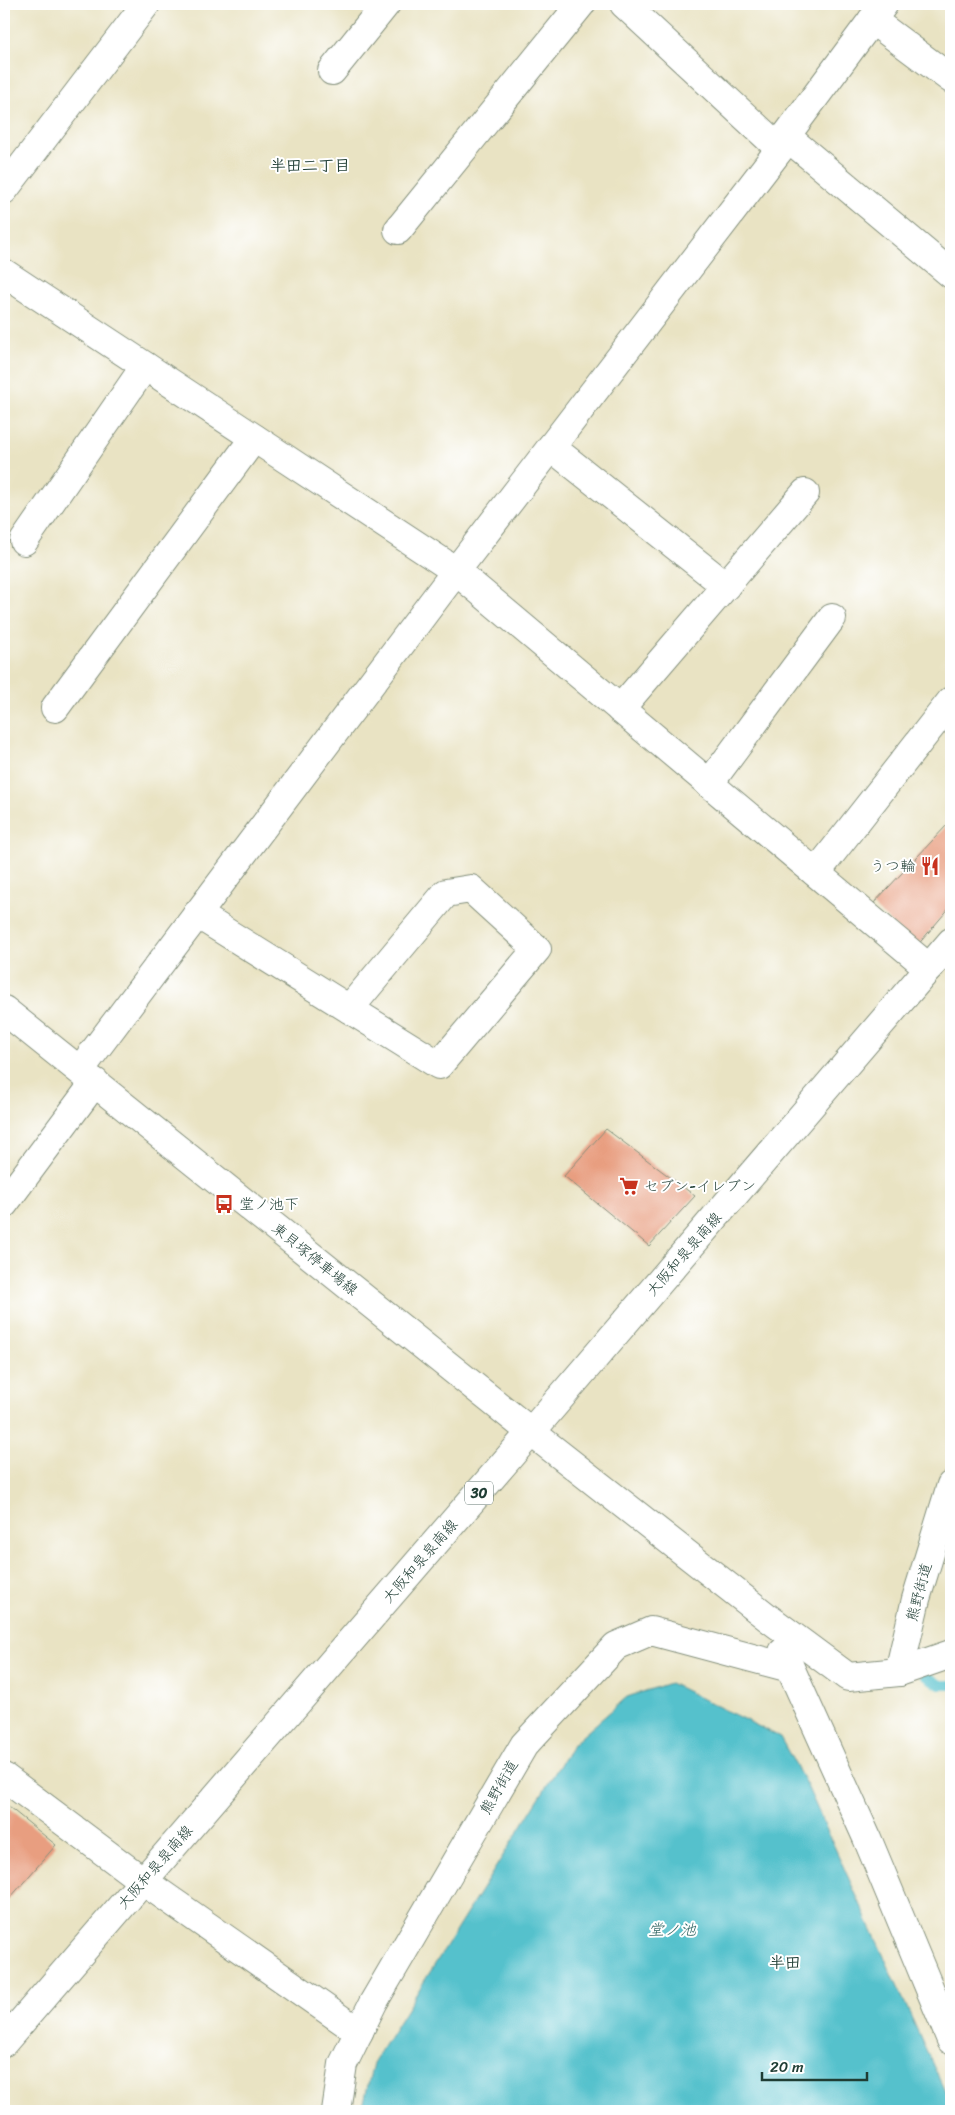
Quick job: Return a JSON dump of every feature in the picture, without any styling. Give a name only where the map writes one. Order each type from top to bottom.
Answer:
[{"type":"street","points":[[4,190],[146,4]]},
{"type":"street","points":[[332,71],[386,4]]},
{"type":"street","points":[[398,230],[581,4]]},
{"type":"street","points":[[624,4],[783,142],[951,274]]},
{"type":"street","points":[[4,1204],[87,1076],[197,914],[783,142],[878,12],[951,79]]},
{"type":"street","points":[[4,273],[456,571],[929,968]]},
{"type":"street","points":[[24,541],[145,366]]},
{"type":"street","points":[[55,708],[254,438]]},
{"type":"street","points":[[551,447],[726,586]]},
{"type":"street","points":[[620,709],[805,494]]},
{"type":"street","points":[[710,784],[832,618]]},
{"type":"street","points":[[816,873],[951,701]]},
{"type":"street","points":[[197,914],[439,1066],[537,949],[471,889],[446,893],[349,1009]]},
{"type":"street","name":"大阪和泉泉南線","points":[[4,2042],[951,942]]},
{"type":"street","name":"東貝塚停車場線","points":[[4,1010],[531,1432],[767,1617],[848,1677],[899,1672],[951,1654]]},
{"type":"street","name":"熊野街道","points":[[899,1672],[916,1599],[951,1485]]},
{"type":"street","points":[[767,1617],[867,1838],[951,2040]]},
{"type":"street","name":"熊野街道","points":[[336,2111],[343,2064],[373,2003],[524,1746],[616,1646],[651,1631],[790,1668]]},
{"type":"street","points":[[4,1777],[143,1881],[359,2032]]},
{"type":"water","name":"堂ノ池","points":[[670,1683],[780,1737],[807,1786],[951,2105],[951,2111],[362,2111],[373,2063],[573,1744],[627,1697]]},
{"type":"building","name":"うつ輪","points":[[947,825],[951,828],[951,906],[916,947],[872,905]]},
{"type":"building","name":"セブン-イレブン","points":[[606,1129],[695,1196],[649,1246],[564,1176]]},
{"type":"building","points":[[4,1803],[56,1845],[4,1905]]},
{"type":"waterway","points":[[925,1675],[940,1685],[951,1685]]},
{"type":"place","name":"うつ輪","points":[[930,866]]},
{"type":"place","name":"セブン-イレブン","points":[[629,1186]]},
{"type":"place","name":"堂ノ池下","points":[[224,1204]]},
{"type":"district","name":"半田二丁目","points":[[310,165]]},
{"type":"district","name":"半田","points":[[785,1962]]}]
